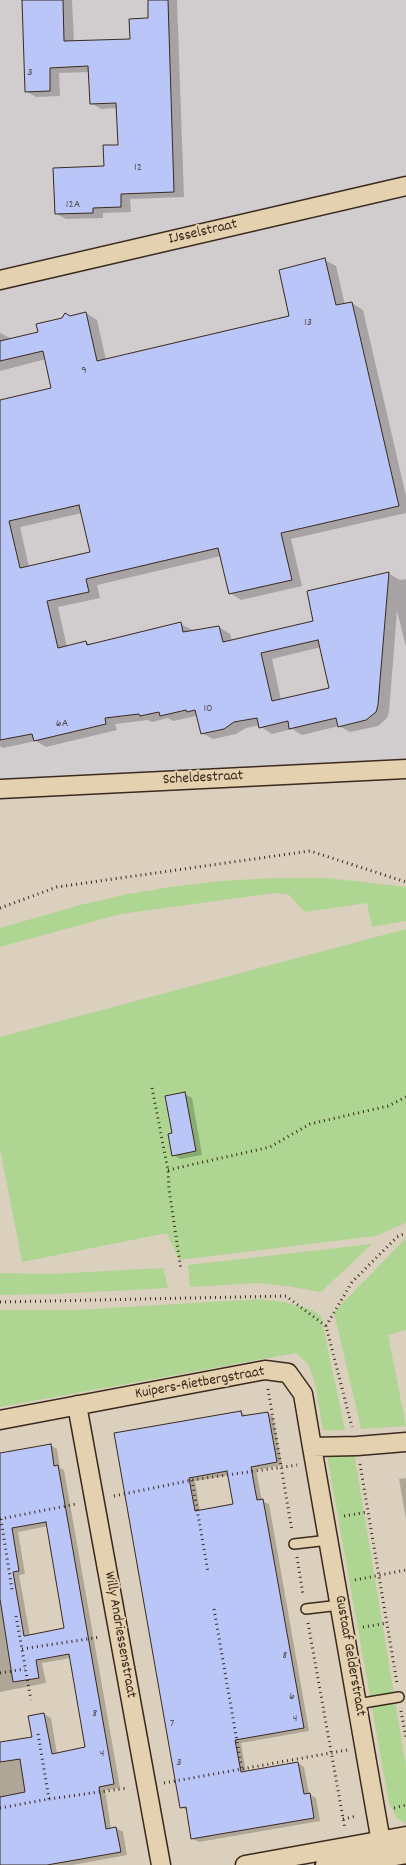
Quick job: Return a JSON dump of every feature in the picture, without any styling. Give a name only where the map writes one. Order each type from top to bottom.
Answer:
[{"type":"main road","points":[[328,1865],[389,1853]]},
{"type":"street","name":"IJsselstraat","points":[[0,280],[406,186]]},
{"type":"street","name":"Scheldestraat","points":[[0,789],[406,769]]},
{"type":"street","name":"Kuipers-Rietbergstraat","points":[[0,1420],[265,1370],[288,1373],[304,1394],[314,1455]]},
{"type":"street","name":"Willy Andriessenstraat","points":[[77,1405],[161,1865]]},
{"type":"street","points":[[314,1455],[357,1446],[406,1442]]},
{"type":"street","name":"Gustaaf Gelderstraat","points":[[314,1455],[357,1704],[389,1853]]},
{"type":"street","points":[[245,1865],[389,1853],[406,1836]]},
{"type":"lane","points":[[294,1544],[329,1540]]},
{"type":"lane","points":[[306,1609],[340,1605]]},
{"type":"lane","points":[[357,1704],[399,1697]]},
{"type":"path","points":[[0,908],[57,887],[310,851],[406,882]]},
{"type":"path","points":[[152,1088],[168,1170],[181,1270]]},
{"type":"path","points":[[168,1170],[270,1147],[310,1124],[388,1106],[406,1097]]},
{"type":"path","points":[[326,1326],[352,1282],[397,1237],[406,1233]]},
{"type":"path","points":[[0,1302],[286,1296],[326,1326],[357,1446],[406,1738]]},
{"type":"path","points":[[12,1590],[0,1519],[314,1455]]},
{"type":"path","points":[[192,1480],[208,1572]]},
{"type":"path","points":[[325,1518],[368,1512]]},
{"type":"path","points":[[336,1583],[406,1570]]},
{"type":"path","points":[[214,1609],[242,1770]]},
{"type":"path","points":[[16,1616],[31,1700]]},
{"type":"path","points":[[344,1631],[387,1623]]},
{"type":"path","points":[[22,1649],[119,1634]]},
{"type":"path","points":[[0,1673],[26,1669]]},
{"type":"path","points":[[38,1734],[49,1799]]},
{"type":"path","points":[[0,1808],[242,1770],[365,1746]]},
{"type":"shaded area","points":[[0,0],[406,0],[406,766],[0,779]]},
{"type":"green space","points":[[327,878],[406,887],[406,921],[372,927],[367,903],[305,912],[288,894],[274,893],[121,914],[0,947],[0,928],[80,905],[171,887],[221,881]]},
{"type":"green space","points":[[406,929],[406,1223],[375,1236],[179,1260],[167,1233],[22,1262],[0,1148],[0,1037]]},
{"type":"green space","points":[[405,1239],[406,1330],[388,1335],[406,1426],[361,1429],[334,1312]]},
{"type":"green space","points":[[372,1244],[321,1292],[257,1283],[190,1287],[188,1265]]},
{"type":"green space","points":[[163,1268],[168,1288],[0,1295],[0,1273],[51,1274]]},
{"type":"green space","points":[[259,1299],[285,1302],[312,1310],[321,1316],[345,1430],[323,1430],[315,1383],[308,1364],[296,1353],[0,1407],[0,1310],[77,1310]]},
{"type":"green space","points":[[326,1450],[354,1452],[406,1767],[406,1824],[397,1818],[389,1803]]},
{"type":"building","points":[[22,0],[63,0],[64,41],[130,39],[129,19],[148,18],[148,0],[168,0],[174,192],[121,194],[121,207],[93,208],[93,213],[55,214],[53,168],[104,166],[103,145],[118,145],[116,103],[90,104],[88,66],[50,68],[50,91],[25,92]]},
{"type":"building","points":[[325,258],[336,305],[352,302],[399,506],[281,533],[292,580],[229,594],[218,548],[86,579],[89,592],[47,601],[58,648],[86,641],[87,645],[181,622],[183,632],[219,626],[223,642],[313,621],[307,591],[389,572],[376,712],[366,720],[338,727],[336,718],[289,729],[288,721],[259,728],[257,718],[234,722],[224,729],[201,734],[195,710],[187,712],[186,710],[160,716],[159,712],[140,716],[139,714],[105,718],[106,724],[34,741],[32,734],[0,740],[0,400],[51,388],[43,351],[0,361],[0,341],[38,332],[36,324],[62,318],[65,313],[70,316],[86,312],[97,361],[289,316],[279,270]],"holes":[[[79,505],[90,552],[20,568],[9,521]],[[318,640],[329,688],[272,701],[261,653]]]},
{"type":"building","points":[[185,1092],[196,1151],[172,1156],[168,1134],[172,1133],[165,1096]]},
{"type":"building","points":[[241,1411],[242,1416],[268,1412],[277,1462],[251,1467],[257,1500],[263,1499],[304,1728],[235,1740],[241,1772],[298,1762],[304,1794],[310,1793],[314,1818],[191,1839],[186,1807],[180,1808],[114,1433]],"holes":[[[227,1471],[233,1504],[195,1511],[189,1478]]]},
{"type":"building","points":[[51,1444],[54,1466],[58,1465],[114,1784],[99,1787],[106,1829],[116,1827],[121,1852],[47,1865],[0,1865],[0,1797],[25,1792],[20,1759],[0,1762],[0,1742],[32,1737],[28,1716],[44,1713],[52,1754],[85,1747],[69,1654],[36,1660],[39,1678],[13,1682],[0,1599],[0,1453]],"holes":[[[46,1522],[64,1628],[24,1636],[13,1572],[19,1571],[12,1528]]]}]
